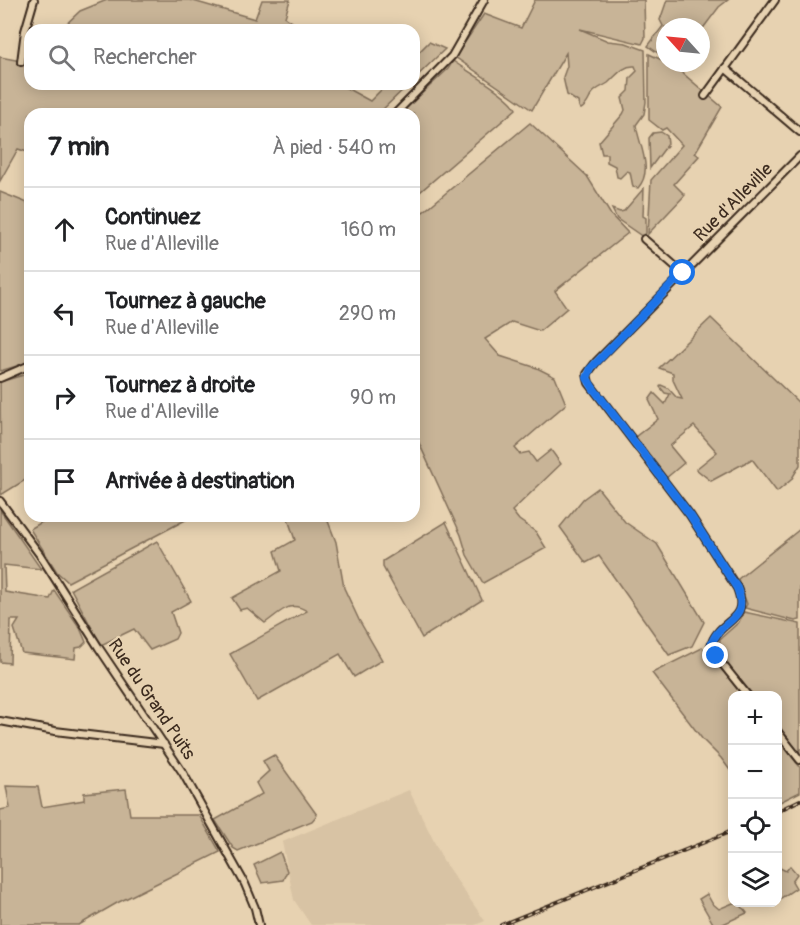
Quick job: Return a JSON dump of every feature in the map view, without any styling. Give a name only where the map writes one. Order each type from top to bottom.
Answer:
[{"type":"street","points":[[27,24],[33,0]]},
{"type":"street","points":[[420,88],[452,56],[484,0]]},
{"type":"street","points":[[705,96],[775,0]]},
{"type":"street","points":[[21,62],[24,35]]},
{"type":"street","points":[[725,68],[800,132]]},
{"type":"street","points":[[400,108],[418,90]]},
{"type":"street","name":"Rue d'Alleville","points":[[744,691],[716,656],[711,646],[718,631],[737,616],[741,609],[742,599],[737,588],[690,515],[587,378],[591,368],[800,156]]},
{"type":"street","points":[[644,239],[683,273]]},
{"type":"street","points":[[0,378],[24,368]]},
{"type":"street","name":"Rue du Grand Puits","points":[[0,501],[40,555],[183,773],[245,884],[255,908],[258,925]]},
{"type":"street","points":[[0,722],[164,744]]},
{"type":"street","points":[[782,738],[800,760]]},
{"type":"shaded area","points":[[107,0],[190,0],[255,19],[262,0],[290,0],[285,17],[295,24],[66,24],[80,11]]},
{"type":"shaded area","points":[[535,0],[644,0],[645,38],[642,44],[580,29],[608,41],[626,43],[645,50],[646,102],[644,114],[636,125],[644,157],[645,173],[638,188],[633,187],[630,172],[627,171],[620,178],[617,177],[615,166],[607,162],[607,154],[602,154],[599,142],[625,110],[622,98],[629,91],[630,78],[637,71],[635,66],[623,69],[608,83],[595,90],[587,104],[581,109],[578,102],[567,95],[563,77],[567,66],[566,53],[532,110],[455,57],[484,14],[521,28]]},
{"type":"shaded area","points":[[667,0],[728,0],[710,19],[661,18]]},
{"type":"shaded area","points":[[656,35],[656,52],[648,46]]},
{"type":"shaded area","points":[[429,42],[445,49],[420,73],[420,51]]},
{"type":"shaded area","points":[[649,54],[656,57],[656,72],[681,72],[722,107],[695,153],[699,156],[674,184],[685,195],[648,234],[651,180],[682,145],[666,128],[662,130],[649,120]]},
{"type":"shaded area","points":[[0,57],[24,62],[24,90],[350,90],[370,101],[381,90],[403,90],[384,108],[24,108],[24,151],[18,149],[0,181]]},
{"type":"shaded area","points":[[453,61],[506,97],[516,109],[420,192],[420,108],[406,108],[448,69]]},
{"type":"shaded area","points":[[530,123],[587,176],[611,215],[628,233],[555,291],[567,308],[540,331],[512,322],[485,339],[500,356],[537,368],[555,377],[566,404],[515,448],[520,454],[529,452],[536,462],[551,450],[561,464],[512,511],[519,520],[536,532],[546,548],[483,583],[467,555],[461,535],[420,445],[420,209],[423,212]]},
{"type":"shaded area","points":[[661,132],[667,136],[668,144],[650,168],[649,138],[653,133]]},
{"type":"shaded area","points":[[644,188],[643,216],[646,218],[646,233],[643,237],[617,219],[612,209],[624,211]]},
{"type":"shaded area","points":[[0,192],[24,202],[24,364],[0,371]]},
{"type":"shaded area","points":[[711,318],[800,404],[800,465],[791,480],[777,492],[752,459],[711,481],[696,469],[717,452],[694,426],[670,446],[684,463],[665,479],[635,437],[658,419],[649,400],[654,393],[665,404],[670,394],[665,393],[661,385],[668,388],[677,398],[682,399],[673,380],[673,373],[659,368]]},
{"type":"shaded area","points":[[24,375],[24,481],[1,495],[0,382]]},
{"type":"shaded area","points":[[598,488],[625,522],[657,544],[704,622],[692,646],[669,655],[599,556],[586,563],[560,527],[583,499]]},
{"type":"shaded area","points":[[0,510],[41,569],[4,565],[5,592],[50,599],[54,590],[80,628],[86,642],[76,648],[75,659],[22,653],[14,628],[19,620],[11,620],[10,663],[0,662]]},
{"type":"shaded area","points":[[42,522],[182,522],[68,582],[57,572],[30,529]]},
{"type":"shaded area","points":[[289,522],[328,522],[336,542],[344,588],[382,660],[354,677],[340,654],[257,701],[230,654],[307,611],[295,606],[290,607],[265,623],[247,608],[240,610],[232,598],[281,571],[275,551],[295,540]]},
{"type":"shaded area","points":[[446,522],[482,600],[422,638],[383,567],[383,561]]},
{"type":"shaded area","points":[[800,529],[800,620],[795,621],[745,608],[747,604],[738,579]]},
{"type":"shaded area","points":[[157,541],[191,601],[171,612],[178,633],[175,639],[150,650],[134,629],[101,645],[71,589]]},
{"type":"shaded area","points":[[744,612],[800,624],[800,754],[782,730],[782,691],[750,691],[719,655],[720,639],[739,622]]},
{"type":"shaded area","points":[[702,648],[707,650],[739,691],[728,691],[728,768],[703,740],[652,673]]},
{"type":"shaded area","points":[[782,744],[800,767],[800,792],[782,801]]},
{"type":"shaded area","points":[[274,755],[317,815],[312,821],[238,851],[233,848],[215,820],[262,794],[256,783],[269,771],[263,761]]},
{"type":"shaded area","points":[[6,786],[38,787],[42,807],[84,800],[84,793],[126,789],[130,815],[199,815],[220,852],[117,903],[79,925],[0,925],[0,810],[10,808]]},
{"type":"shaded area","points":[[409,790],[444,862],[485,921],[475,925],[311,925],[294,900],[282,842]]},
{"type":"shaded area","points":[[280,852],[287,871],[283,880],[262,883],[254,865]]},
{"type":"shaded area","points":[[790,866],[797,874],[792,881],[796,888],[782,897],[782,869],[786,871]]},
{"type":"shaded area","points":[[707,894],[719,909],[728,905],[728,907],[742,907],[747,913],[721,925],[714,925],[699,899]]},
{"type":"railway","points":[[782,809],[800,800]]},
{"type":"railway","points":[[501,925],[728,833]]},
{"type":"route","points":[[683,273],[591,368],[587,378],[690,515],[737,588],[742,599],[741,608],[737,616],[718,631],[712,642],[711,646],[716,656]]}]
